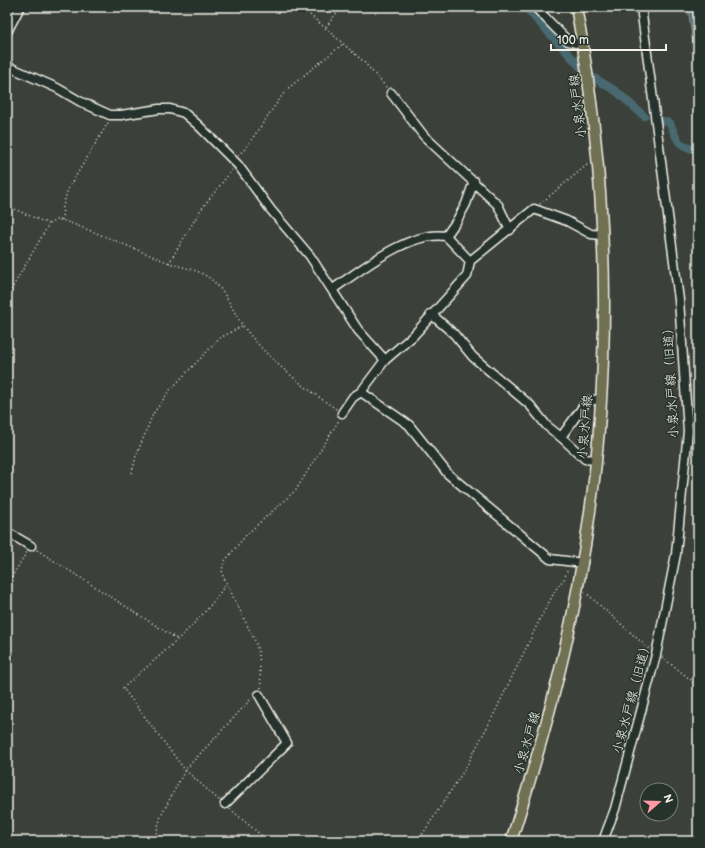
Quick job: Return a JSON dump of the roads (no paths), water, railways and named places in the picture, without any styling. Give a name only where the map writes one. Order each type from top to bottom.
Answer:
[{"type":"main road","name":"小泉水戸線","points":[[511,841],[548,719],[578,589],[596,460],[601,399],[604,294],[602,235],[597,158],[583,42],[576,7]]},
{"type":"street","points":[[7,32],[20,7]]},
{"type":"street","points":[[535,7],[568,41],[575,43],[583,42]]},
{"type":"street","name":"小泉水戸線（旧道）","points":[[602,841],[615,809],[656,655],[676,554],[688,430],[679,300],[641,7]]},
{"type":"street","points":[[7,66],[57,88],[81,102],[110,115],[121,116],[159,109],[170,109],[184,113],[236,162],[271,210],[310,256],[333,289],[346,313],[385,360]]},
{"type":"street","points":[[391,93],[424,136],[498,205],[510,230]]},
{"type":"street","points":[[446,236],[466,204],[474,181]]},
{"type":"street","points":[[342,413],[354,397],[361,392],[385,360],[413,336],[431,314],[467,276],[470,261],[534,209],[567,221],[590,234],[602,235]]},
{"type":"street","points":[[333,289],[389,250],[425,237],[446,236],[470,261]]},
{"type":"street","points":[[431,314],[454,334],[473,357],[530,405],[547,426],[585,459],[596,460]]},
{"type":"street","points":[[361,392],[409,425],[448,474],[550,559],[569,563],[582,563]]},
{"type":"street","points":[[561,437],[587,401],[601,399]]},
{"type":"street","points":[[7,532],[31,546]]},
{"type":"street","points":[[225,804],[287,743],[276,721],[259,695]]},
{"type":"water","points":[[688,7],[698,7],[698,80]]},
{"type":"waterway","points":[[525,7],[586,73],[616,91],[644,116]]},
{"type":"waterway","points":[[661,120],[670,123],[682,145],[698,150]]}]
